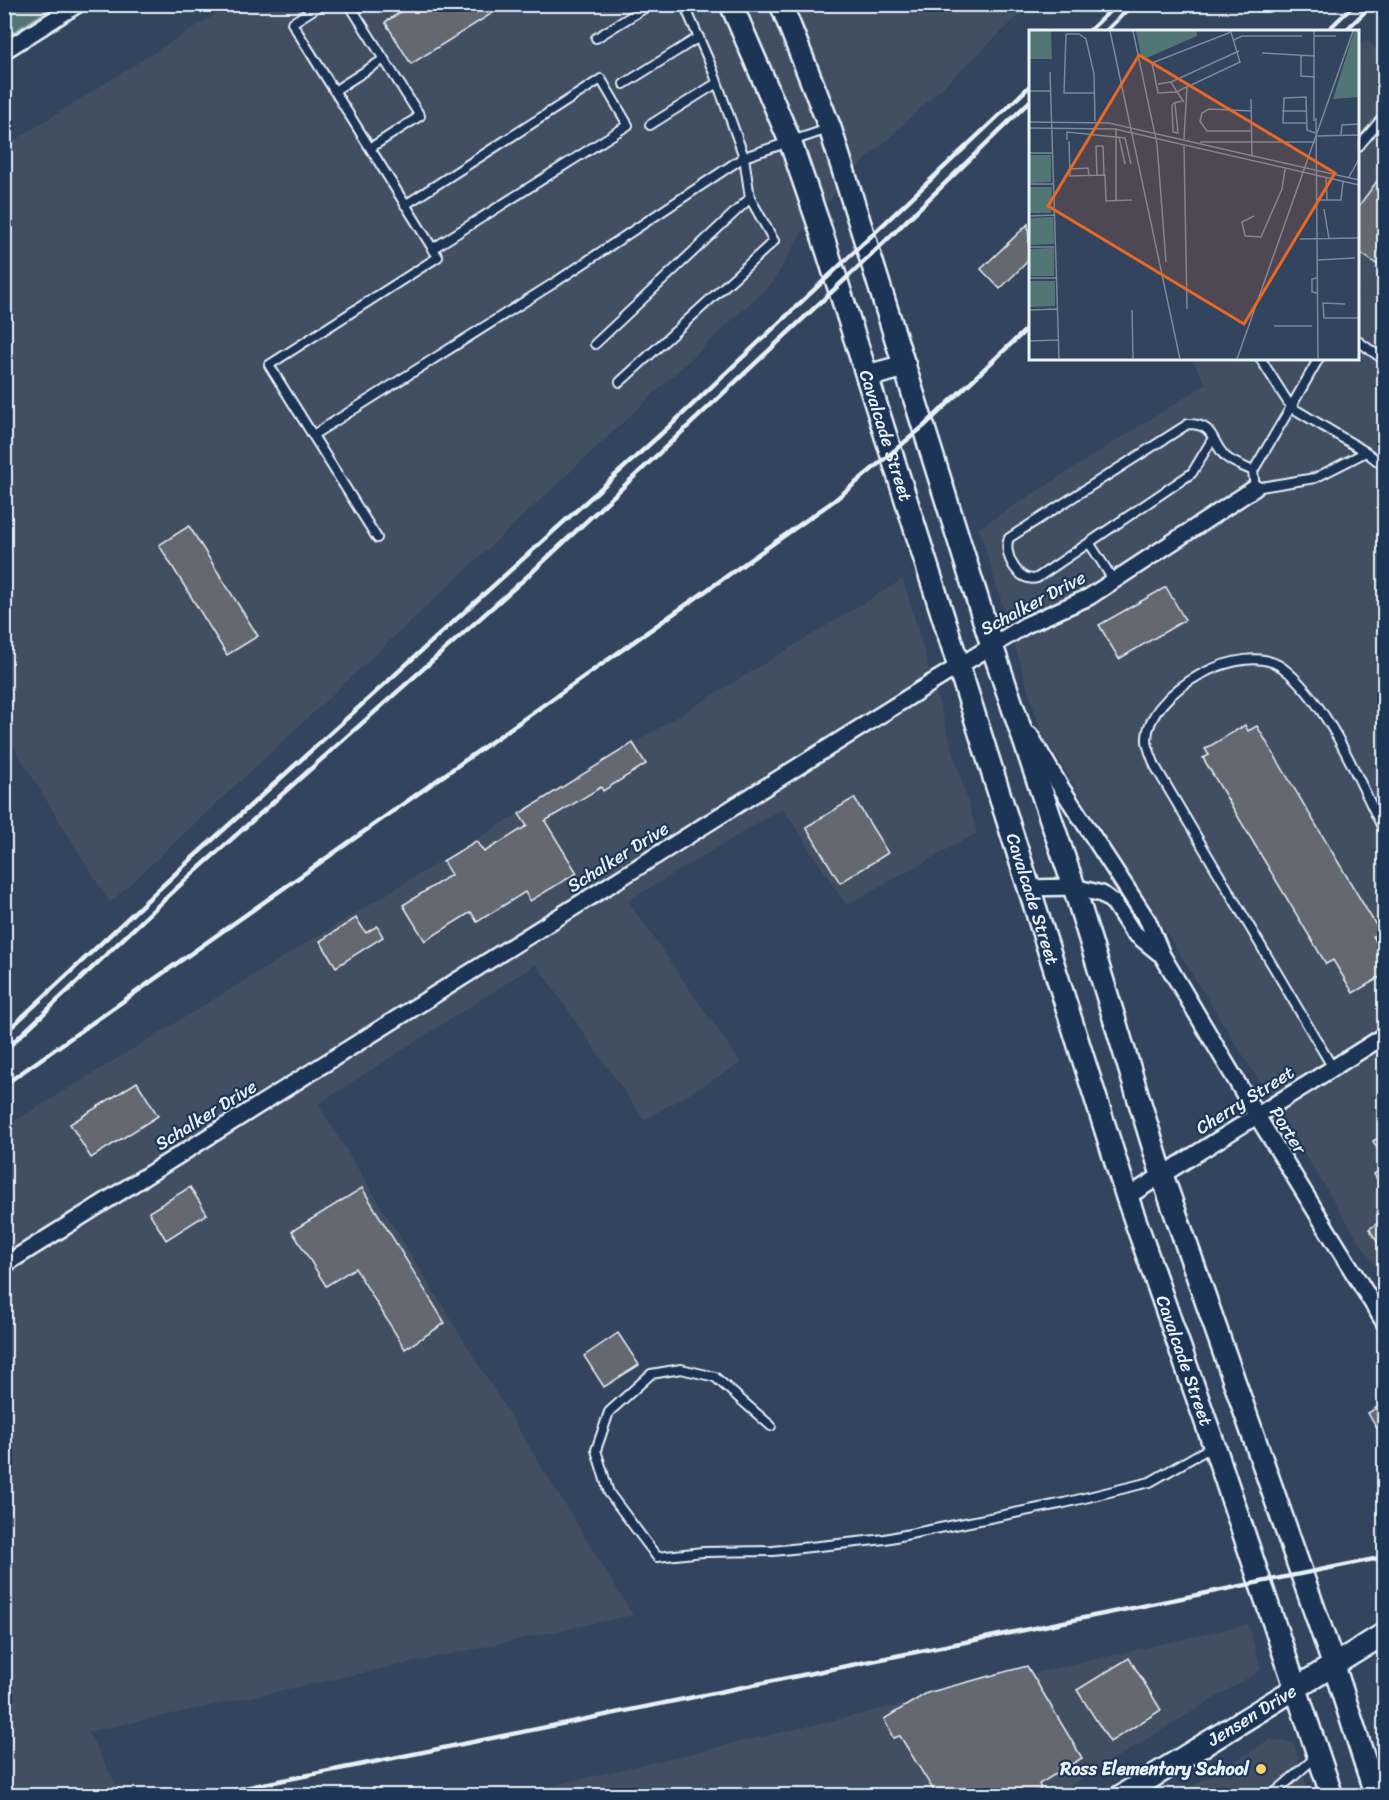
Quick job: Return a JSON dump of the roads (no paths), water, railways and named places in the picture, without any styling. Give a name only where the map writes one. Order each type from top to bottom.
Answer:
[{"type":"main road","name":"Cavalcade Street","points":[[731,4],[790,141],[867,376],[1027,888],[1127,1197],[1214,1445],[1332,1796]]},
{"type":"main road","points":[[781,4],[830,128],[992,646],[1074,887],[1162,1175],[1334,1666],[1376,1796]]},
{"type":"main road","points":[[867,376],[905,366]]},
{"type":"main road","name":"Jensen Drive","points":[[1130,1793],[1384,1634]]},
{"type":"street","points":[[4,51],[78,4]]},
{"type":"street","name":"Schalker Drive","points":[[4,1265],[1026,625],[1089,597],[1255,488]]},
{"type":"street","name":"Porter","points":[[1014,709],[1060,786],[1148,921],[1162,955],[1257,1116],[1384,1323]]},
{"type":"street","name":"Porter","points":[[1027,888],[1074,887],[1102,894],[1114,903],[1132,931],[1162,955]]},
{"type":"street","name":"Cherry Street","points":[[1127,1197],[1384,1036]]},
{"type":"lane","points":[[322,4],[292,23],[438,257],[269,365],[377,537]]},
{"type":"lane","points":[[349,4],[420,116],[370,148]]},
{"type":"lane","points":[[596,38],[651,4]]},
{"type":"lane","points":[[620,382],[774,242],[750,198],[744,156],[699,37],[684,4]]},
{"type":"lane","points":[[624,84],[699,37]]},
{"type":"lane","points":[[334,91],[384,59]]},
{"type":"lane","points":[[405,205],[601,79],[628,125],[432,249]]},
{"type":"lane","points":[[650,125],[717,83]]},
{"type":"lane","points":[[1359,146],[1384,116]]},
{"type":"lane","points":[[313,435],[555,283],[744,156],[830,128]]},
{"type":"lane","points":[[595,344],[750,198]]},
{"type":"lane","points":[[1359,342],[1384,360]]},
{"type":"lane","points":[[1261,360],[1291,406],[1366,452],[1384,466]]},
{"type":"lane","points":[[1318,360],[1253,471],[1255,488],[1315,478],[1366,452]]},
{"type":"lane","points":[[1213,438],[1192,473],[1090,544],[1030,580],[1023,578],[1007,553],[1006,545],[1009,538],[1188,424],[1200,424],[1213,438],[1226,457],[1253,471]]},
{"type":"lane","points":[[1090,544],[1114,581]]},
{"type":"lane","points":[[1333,1068],[1155,766],[1147,740],[1155,716],[1170,695],[1192,680],[1223,664],[1254,659],[1281,666],[1308,693],[1334,733],[1384,831]]},
{"type":"lane","points":[[771,1426],[715,1377],[681,1370],[671,1371],[651,1374],[609,1412],[596,1450],[609,1493],[657,1557],[703,1552],[773,1551],[885,1539],[1064,1503],[1150,1482],[1214,1445]]},
{"type":"lane","points":[[1271,1796],[1318,1755]]},
{"type":"railway","points":[[1090,30],[1117,4]]},
{"type":"railway","points":[[1107,30],[1133,4]]},
{"type":"railway","points":[[1328,30],[1355,4]]},
{"type":"railway","points":[[1346,30],[1373,4]]},
{"type":"railway","points":[[4,1034],[188,862],[672,424],[1029,87]]},
{"type":"railway","points":[[4,1051],[180,885],[530,574],[870,256],[1029,102]]},
{"type":"railway","points":[[4,1085],[835,500],[924,426],[1029,327]]},
{"type":"railway","points":[[204,1796],[1384,1557]]},
{"type":"place","name":"Ross Elementary School","points":[[1261,1769]]}]
